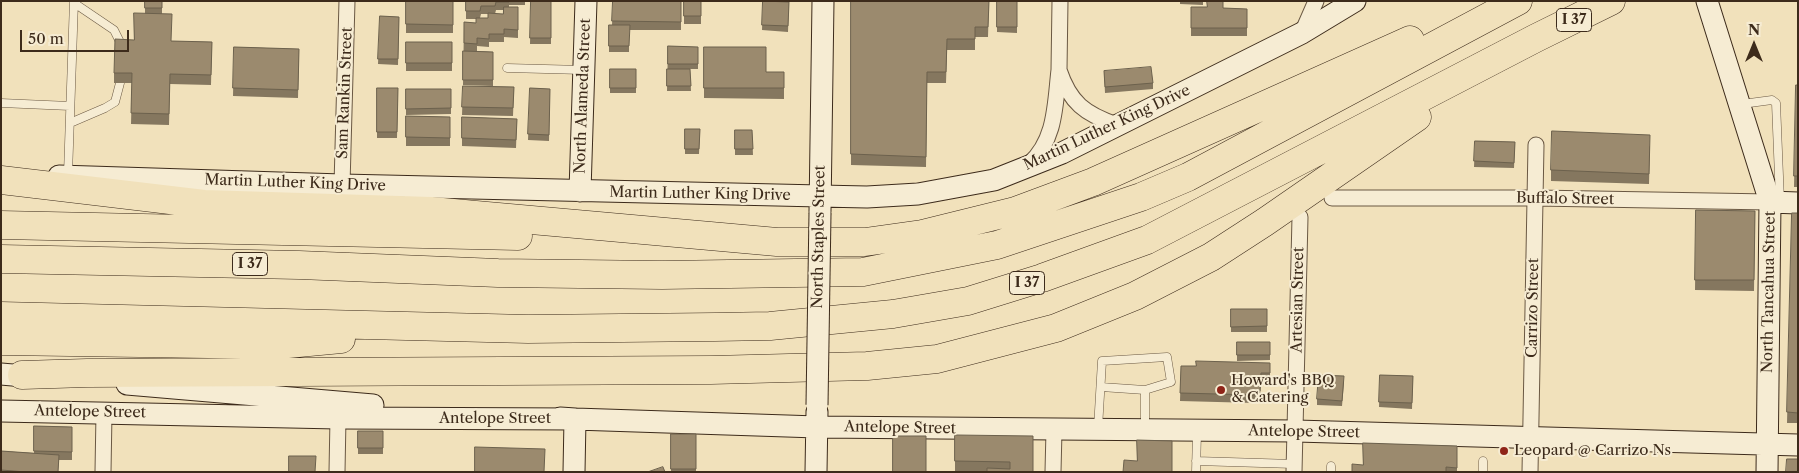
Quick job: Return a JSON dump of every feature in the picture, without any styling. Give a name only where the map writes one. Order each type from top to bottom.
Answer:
[{"type":"highway","points":[[1,225],[777,242],[865,242],[922,234],[1015,211],[1093,182],[1455,20],[1512,1]]},
{"type":"highway","name":"I 37","points":[[1,259],[299,265],[498,273],[863,272],[997,245],[1149,194],[1188,177],[1518,1]]},
{"type":"highway","name":"I 37","points":[[1,316],[528,329],[770,326],[893,314],[968,301],[1052,275],[1147,240],[1611,1]]},
{"type":"highway","points":[[12,375],[711,370],[868,366],[937,359],[1056,328],[1135,296],[1210,257],[1265,222],[1404,125],[1566,23]]},
{"type":"highway","points":[[1,180],[204,204],[431,211],[777,242]]},
{"type":"highway","points":[[1,341],[278,345],[465,327]]},
{"type":"main road","name":"North Alameda Street","points":[[580,191],[586,1]]},
{"type":"main road","name":"North Staples Street","points":[[816,472],[823,1]]},
{"type":"main road","name":"Martin Luther King Drive","points":[[1,174],[580,191],[820,205],[867,197],[918,194],[994,180],[1062,152],[1302,33],[1355,1]]},
{"type":"main road","name":"North Tancahua Street","points":[[1707,1],[1740,104],[1782,202],[1767,472]]},
{"type":"main road","points":[[12,375],[458,412],[575,419],[574,472]]},
{"type":"main road","name":"Antelope Street","points":[[1,411],[338,418],[575,419],[817,427],[1296,431],[1798,445]]},
{"type":"street","name":"Sam Rankin Street","points":[[342,185],[347,1]]},
{"type":"street","points":[[1024,168],[1041,151],[1052,130],[1059,70],[1060,1]]},
{"type":"street","points":[[1302,33],[1316,1]]},
{"type":"street","points":[[1059,70],[1067,91],[1083,109],[1091,115],[1117,125]]},
{"type":"street","name":"Carrizo Street","points":[[1530,472],[1536,145]]},
{"type":"street","name":"Buffalo Street","points":[[1332,198],[1536,198],[1782,202]]},
{"type":"street","name":"Artesian Street","points":[[1294,468],[1300,217]]},
{"type":"street","points":[[103,472],[104,413]]},
{"type":"street","points":[[337,472],[338,418]]},
{"type":"street","points":[[1053,472],[1054,430]]},
{"type":"lane","points":[[74,2],[114,30],[124,50]]},
{"type":"lane","points":[[68,176],[74,2]]},
{"type":"lane","points":[[507,68],[584,70]]},
{"type":"lane","points":[[70,123],[115,102],[120,83]]},
{"type":"lane","points":[[1740,104],[1772,100],[1776,103],[1782,202]]},
{"type":"lane","points":[[1,103],[70,106]]},
{"type":"lane","points":[[1098,430],[1100,387],[1102,361],[1167,357],[1171,382],[1145,390],[1100,387]]},
{"type":"lane","points":[[1145,390],[1145,430]]},
{"type":"lane","points":[[1196,472],[1197,430]]},
{"type":"lane","points":[[1196,461],[1294,468]]},
{"type":"lane","points":[[1483,461],[1483,472]]},
{"type":"building","points":[[145,1],[162,1],[162,8],[145,8]]},
{"type":"building","points":[[406,1],[453,1],[453,25],[406,24]]},
{"type":"building","points":[[466,1],[509,2],[496,2],[495,6],[481,6],[480,11],[466,11]]},
{"type":"building","points":[[531,1],[551,1],[551,38],[530,38]]},
{"type":"building","points":[[613,1],[681,1],[681,22],[612,21]]},
{"type":"building","points":[[684,1],[701,1],[701,16],[684,16]]},
{"type":"building","points":[[763,1],[789,2],[788,26],[762,25]]},
{"type":"building","points":[[851,1],[989,1],[988,27],[975,27],[975,39],[947,39],[946,72],[927,72],[926,157],[851,154]]},
{"type":"building","points":[[997,1],[1017,1],[1017,27],[997,27]]},
{"type":"building","points":[[1207,1],[1223,1],[1223,8],[1247,9],[1247,28],[1191,28],[1191,7],[1207,7]]},
{"type":"building","points":[[504,7],[518,7],[518,30],[504,29],[504,34],[489,34],[489,39],[477,38],[477,44],[464,43],[464,22],[476,23],[476,18],[488,18],[488,13],[503,14]]},
{"type":"building","points":[[134,13],[172,14],[171,41],[212,42],[211,75],[170,74],[169,114],[131,113],[132,73],[114,73],[115,39],[134,40]]},
{"type":"building","points":[[380,16],[399,17],[398,59],[378,59]]},
{"type":"building","points":[[609,25],[630,25],[629,46],[609,46]]},
{"type":"building","points":[[406,42],[452,42],[452,63],[406,63]]},
{"type":"building","points":[[668,46],[698,47],[698,64],[668,64]]},
{"type":"building","points":[[234,47],[299,49],[298,90],[233,88]]},
{"type":"building","points":[[704,47],[766,47],[766,72],[784,72],[784,88],[704,88]]},
{"type":"building","points":[[463,51],[493,52],[493,80],[463,80]]},
{"type":"building","points":[[1151,67],[1153,83],[1105,87],[1104,71]]},
{"type":"building","points":[[610,69],[636,69],[636,88],[610,88]]},
{"type":"building","points":[[667,69],[690,69],[691,86],[667,86]]},
{"type":"building","points":[[1796,85],[1798,85],[1798,176],[1794,176]]},
{"type":"building","points":[[463,86],[514,87],[513,108],[462,107]]},
{"type":"building","points":[[377,88],[398,88],[397,132],[377,132]]},
{"type":"building","points":[[530,88],[550,89],[549,135],[528,134]]},
{"type":"building","points":[[406,89],[451,89],[451,108],[406,109]]},
{"type":"building","points":[[406,116],[450,117],[450,138],[406,137]]},
{"type":"building","points":[[462,117],[517,119],[516,140],[462,138]]},
{"type":"building","points":[[685,129],[700,129],[699,149],[685,149]]},
{"type":"building","points":[[735,130],[752,130],[753,149],[735,149]]},
{"type":"building","points":[[1552,131],[1650,135],[1649,174],[1551,170]]},
{"type":"building","points":[[1475,141],[1515,142],[1514,163],[1474,161]]},
{"type":"building","points":[[1696,210],[1755,211],[1754,280],[1695,280]]},
{"type":"building","points":[[1792,213],[1798,213],[1798,413],[1787,412]]},
{"type":"building","points":[[1231,309],[1267,309],[1267,326],[1231,327]]},
{"type":"building","points":[[1237,342],[1270,342],[1270,355],[1237,355]]},
{"type":"building","name":"Howard's BBQ & Catering","points":[[1196,361],[1270,363],[1270,373],[1261,373],[1260,391],[1255,391],[1255,395],[1180,393],[1181,366],[1196,366]]},
{"type":"building","points":[[1319,375],[1344,376],[1342,401],[1317,399]]},
{"type":"building","points":[[1380,375],[1413,376],[1412,403],[1379,402]]},
{"type":"building","points":[[34,426],[72,427],[72,452],[34,451]]},
{"type":"building","points":[[358,431],[383,431],[383,448],[358,448]]},
{"type":"building","points":[[671,434],[696,434],[696,469],[671,469]]},
{"type":"building","points":[[955,435],[1033,436],[1033,472],[987,472],[987,468],[1010,469],[1010,462],[955,461]]},
{"type":"building","points":[[893,436],[926,436],[926,472],[893,472]]},
{"type":"building","points":[[1137,440],[1172,441],[1172,472],[1123,472],[1124,460],[1137,461]]},
{"type":"building","points":[[1363,443],[1457,446],[1457,468],[1446,467],[1446,472],[1352,472],[1352,464],[1363,465]]},
{"type":"building","points":[[475,447],[545,449],[544,472],[475,472]]},
{"type":"building","points":[[1,451],[59,455],[58,472],[1,470]]},
{"type":"building","points":[[289,456],[316,456],[315,472],[289,472]]},
{"type":"building","points":[[1787,459],[1798,459],[1798,472],[1786,472]]},
{"type":"building","points":[[663,467],[665,472],[648,472]]},
{"type":"place","name":"Howard's BBQ & Catering","points":[[1221,390]]},
{"type":"place","name":"Leopard @ Carrizo Ns","points":[[1504,451]]}]
